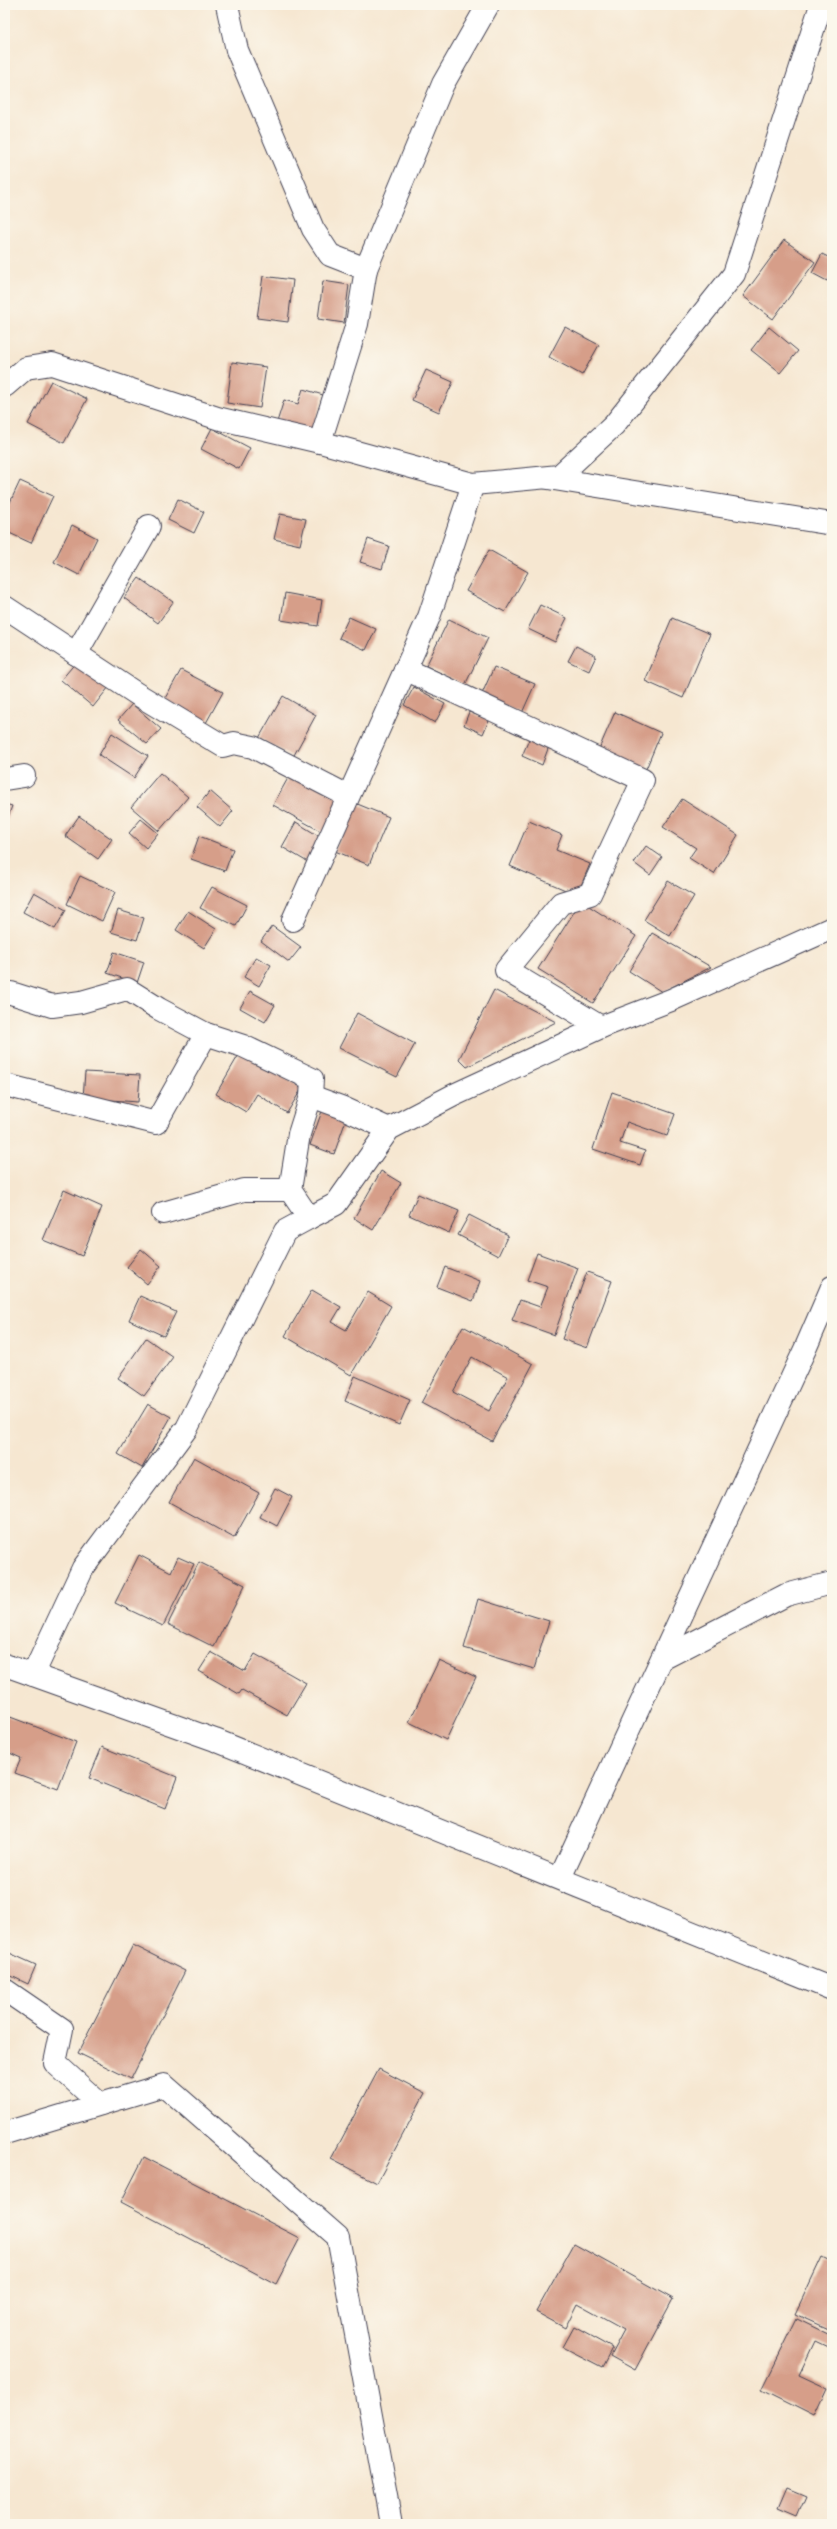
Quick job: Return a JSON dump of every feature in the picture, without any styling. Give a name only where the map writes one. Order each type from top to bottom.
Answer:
[{"type":"street","points":[[227,5],[237,50],[313,229],[330,255],[366,269]]},
{"type":"street","points":[[320,442],[357,324],[366,269],[444,84],[488,5]]},
{"type":"street","points":[[5,386],[26,368],[52,364],[217,418],[320,442],[474,484],[559,476],[614,425],[734,274],[821,5]]},
{"type":"street","points":[[548,478],[832,524]]},
{"type":"street","points":[[293,920],[429,617],[474,484]]},
{"type":"street","points":[[76,654],[149,526]]},
{"type":"street","points":[[5,607],[136,694],[223,746],[234,743],[253,746],[348,796]]},
{"type":"street","points":[[405,669],[643,780],[590,894],[561,903],[506,970],[601,1027]]},
{"type":"street","points":[[33,1675],[83,1568],[187,1428],[285,1230],[336,1204],[389,1129],[454,1095],[601,1027],[671,1000],[832,928]]},
{"type":"street","points":[[11,993],[52,1006],[81,1002],[128,989],[159,1009],[206,1034],[243,1046],[312,1079],[311,1096],[299,1134],[290,1190],[309,1218]]},
{"type":"street","points":[[5,1085],[156,1123],[206,1034]]},
{"type":"street","points":[[311,1096],[341,1107],[389,1129]]},
{"type":"street","points":[[163,1213],[244,1190],[290,1190]]},
{"type":"street","points":[[560,1878],[803,1355],[832,1287]]},
{"type":"street","points":[[662,1659],[786,1595],[832,1583]]},
{"type":"street","points":[[5,1665],[215,1740],[832,1989]]},
{"type":"street","points":[[5,1990],[62,2029],[55,2063],[100,2104]]},
{"type":"street","points":[[5,2133],[164,2085],[338,2237],[391,2524]]},
{"type":"building","points":[[784,240],[815,262],[773,319],[743,296]]},
{"type":"building","points":[[822,254],[832,259],[832,271],[827,281],[812,273]]},
{"type":"building","points":[[263,276],[293,280],[288,322],[257,318]]},
{"type":"building","points":[[323,281],[349,285],[344,323],[318,319]]},
{"type":"building","points":[[565,327],[599,345],[582,375],[549,357]]},
{"type":"building","points":[[769,327],[798,351],[780,373],[751,350]]},
{"type":"building","points":[[232,362],[266,367],[260,408],[227,403]]},
{"type":"building","points":[[426,370],[453,382],[439,412],[412,400]]},
{"type":"building","points":[[51,381],[87,399],[64,443],[28,424]]},
{"type":"building","points":[[303,389],[323,395],[312,432],[277,422],[284,400],[298,404]]},
{"type":"building","points":[[212,428],[250,448],[239,469],[201,449]]},
{"type":"building","points":[[20,481],[53,496],[31,543],[5,531],[5,513]]},
{"type":"building","points":[[178,499],[204,512],[194,533],[168,520]]},
{"type":"building","points":[[280,514],[306,519],[300,545],[274,539]]},
{"type":"building","points":[[72,525],[97,538],[79,575],[54,562]]},
{"type":"building","points":[[368,539],[389,546],[382,569],[360,562]]},
{"type":"building","points":[[489,550],[528,572],[505,612],[466,591]]},
{"type":"building","points":[[139,578],[173,602],[158,623],[124,598]]},
{"type":"building","points":[[285,593],[322,600],[318,626],[281,620]]},
{"type":"building","points":[[540,605],[567,618],[555,642],[528,629]]},
{"type":"building","points":[[349,617],[376,629],[366,650],[339,638]]},
{"type":"building","points":[[672,618],[710,634],[683,698],[645,681]]},
{"type":"building","points":[[449,619],[488,638],[465,685],[426,666]]},
{"type":"building","points":[[576,646],[596,656],[589,671],[568,661]]},
{"type":"building","points":[[77,661],[109,687],[93,707],[61,680]]},
{"type":"building","points":[[494,667],[535,684],[522,713],[481,696]]},
{"type":"building","points":[[181,670],[223,692],[206,723],[164,700]]},
{"type":"building","points":[[414,687],[445,704],[435,723],[404,705]]},
{"type":"building","points":[[283,696],[316,715],[293,757],[259,738]]},
{"type":"building","points":[[132,704],[161,729],[147,744],[118,720]]},
{"type":"building","points":[[469,712],[489,720],[483,734],[464,725]]},
{"type":"building","points":[[615,712],[661,733],[646,769],[599,749]]},
{"type":"building","points":[[112,733],[148,756],[134,778],[99,755]]},
{"type":"building","points":[[530,737],[549,746],[542,765],[522,756]]},
{"type":"building","points":[[292,771],[342,799],[324,833],[273,805]]},
{"type":"building","points":[[160,773],[188,797],[159,831],[131,807]]},
{"type":"building","points":[[210,791],[233,811],[220,827],[197,807]]},
{"type":"building","points":[[682,799],[738,835],[714,874],[689,858],[696,848],[663,827]]},
{"type":"building","points":[[355,803],[389,817],[369,865],[335,851]]},
{"type":"building","points":[[5,804],[12,806],[5,825]]},
{"type":"building","points":[[79,816],[112,839],[98,859],[65,836]]},
{"type":"building","points":[[141,819],[158,833],[146,848],[129,833]]},
{"type":"building","points":[[529,821],[562,835],[556,850],[590,864],[577,895],[510,866]]},
{"type":"building","points":[[296,822],[325,840],[311,864],[282,847]]},
{"type":"building","points":[[199,836],[233,849],[225,871],[191,859]]},
{"type":"building","points":[[646,846],[662,857],[650,875],[634,863]]},
{"type":"building","points":[[80,876],[115,892],[102,921],[67,904]]},
{"type":"building","points":[[668,881],[694,896],[670,936],[644,920]]},
{"type":"building","points":[[212,887],[247,905],[236,926],[200,908]]},
{"type":"building","points":[[34,892],[66,910],[55,929],[23,912]]},
{"type":"building","points":[[581,901],[636,936],[593,1003],[538,969]]},
{"type":"building","points":[[118,910],[144,918],[137,940],[111,932]]},
{"type":"building","points":[[188,911],[216,929],[204,948],[176,930]]},
{"type":"building","points":[[272,926],[301,947],[289,962],[261,941]]},
{"type":"building","points":[[652,933],[711,967],[662,992],[629,971]]},
{"type":"building","points":[[114,952],[144,962],[137,983],[107,973]]},
{"type":"building","points":[[256,957],[271,965],[259,986],[244,977]]},
{"type":"building","points":[[494,990],[556,1022],[467,1067],[459,1059]]},
{"type":"building","points":[[250,991],[275,1005],[265,1022],[240,1008]]},
{"type":"building","points":[[357,1013],[415,1044],[397,1077],[339,1048]]},
{"type":"building","points":[[241,1051],[302,1088],[287,1113],[257,1094],[246,1112],[216,1094]]},
{"type":"building","points":[[85,1072],[140,1075],[138,1102],[83,1098]]},
{"type":"building","points":[[612,1092],[675,1114],[667,1136],[627,1122],[620,1143],[645,1151],[640,1165],[593,1149]]},
{"type":"building","points":[[322,1111],[346,1120],[334,1154],[310,1145]]},
{"type":"building","points":[[381,1171],[401,1183],[373,1230],[354,1218]]},
{"type":"building","points":[[64,1190],[102,1207],[82,1256],[43,1240]]},
{"type":"building","points":[[418,1194],[459,1211],[449,1233],[409,1215]]},
{"type":"building","points":[[469,1215],[508,1235],[498,1256],[458,1235]]},
{"type":"building","points":[[141,1249],[161,1266],[147,1284],[127,1267]]},
{"type":"building","points":[[537,1253],[578,1268],[554,1335],[512,1320],[520,1300],[540,1307],[548,1287],[527,1280]]},
{"type":"building","points":[[445,1267],[480,1281],[473,1301],[437,1287]]},
{"type":"building","points":[[587,1272],[612,1281],[587,1348],[562,1339]]},
{"type":"building","points":[[312,1290],[341,1307],[332,1322],[346,1330],[368,1292],[391,1306],[351,1375],[285,1336]]},
{"type":"building","points":[[140,1296],[176,1312],[164,1336],[129,1320]]},
{"type":"building","points":[[463,1326],[533,1364],[492,1441],[421,1403]],"holes":[[[472,1357],[508,1377],[489,1411],[453,1392]]]},
{"type":"building","points":[[146,1338],[173,1357],[144,1396],[118,1378]]},
{"type":"building","points":[[355,1376],[410,1400],[399,1425],[345,1401]]},
{"type":"building","points":[[148,1404],[171,1417],[142,1468],[118,1454]]},
{"type":"building","points":[[194,1457],[259,1493],[234,1538],[169,1502]]},
{"type":"building","points":[[275,1488],[292,1497],[277,1526],[260,1517]]},
{"type":"building","points":[[139,1555],[171,1572],[178,1557],[194,1564],[163,1626],[115,1603]]},
{"type":"building","points":[[199,1562],[245,1585],[214,1647],[168,1624]]},
{"type":"building","points":[[478,1599],[549,1621],[534,1669],[464,1648]]},
{"type":"building","points":[[211,1652],[245,1671],[255,1654],[306,1683],[287,1715],[242,1690],[239,1694],[199,1671]]},
{"type":"building","points":[[439,1660],[476,1677],[446,1740],[409,1722]]},
{"type":"building","points":[[5,1715],[76,1742],[58,1789],[15,1773],[21,1758],[5,1751]]},
{"type":"building","points":[[102,1747],[177,1777],[165,1809],[89,1778]]},
{"type":"building","points":[[133,1945],[185,1971],[131,2079],[78,2053]]},
{"type":"building","points":[[5,1951],[36,1965],[28,1984],[5,1973]]},
{"type":"building","points":[[379,2069],[425,2093],[377,2183],[331,2159]]},
{"type":"building","points":[[144,2157],[300,2238],[276,2284],[121,2202]]},
{"type":"building","points":[[574,2244],[673,2299],[635,2370],[610,2356],[624,2330],[577,2304],[565,2328],[536,2312]]},
{"type":"building","points":[[822,2257],[832,2262],[832,2331],[795,2314]]},
{"type":"building","points":[[797,2319],[832,2336],[832,2349],[815,2341],[799,2375],[827,2388],[814,2416],[762,2390]]},
{"type":"building","points":[[574,2327],[612,2348],[602,2367],[563,2347]]},
{"type":"building","points":[[786,2488],[805,2496],[796,2517],[777,2509]]}]
